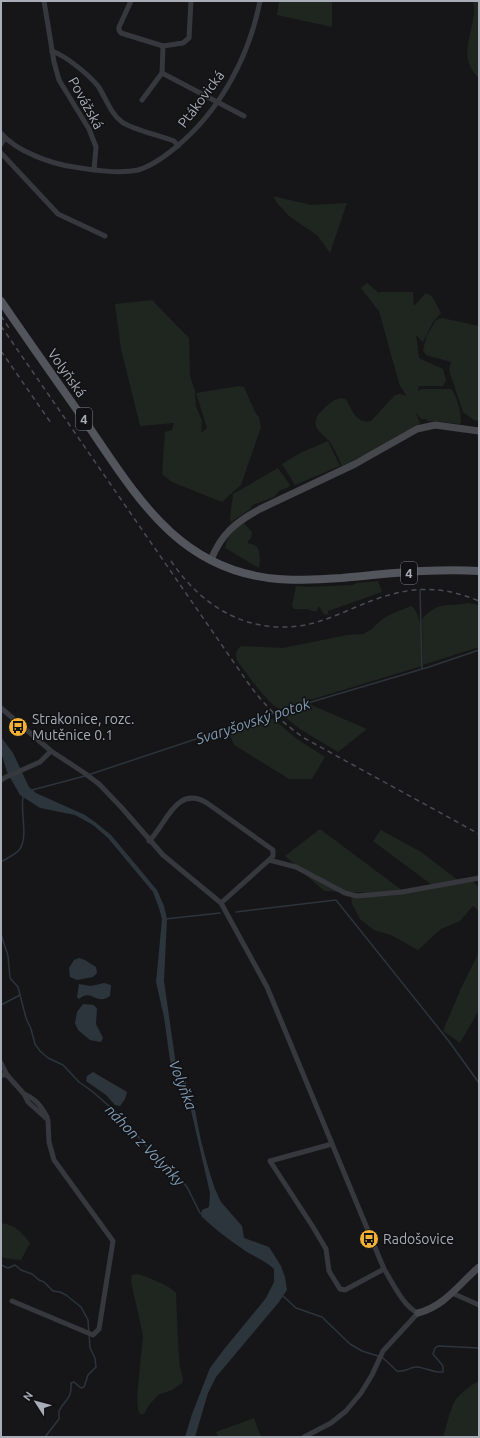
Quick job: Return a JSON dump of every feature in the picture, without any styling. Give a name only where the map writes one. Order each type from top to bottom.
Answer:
[{"type":"main road","name":"Volyňská","points":[[1,301],[140,500],[171,534],[210,560]]},
{"type":"main road","name":"4","points":[[210,560],[258,577],[295,580],[435,570],[479,571]]},
{"type":"street","name":"Povážská","points":[[44,1],[52,51],[59,80],[90,129],[96,147],[94,170]]},
{"type":"street","points":[[131,1],[119,27],[121,34],[163,46],[183,43],[189,38],[191,1]]},
{"type":"street","name":"Ptákovická","points":[[1,133],[5,138],[32,155],[63,166],[115,171],[137,170],[153,164],[187,138],[217,102],[236,70],[246,49],[260,1]]},
{"type":"street","points":[[142,100],[162,73],[163,46]]},
{"type":"street","points":[[52,51],[61,54],[98,86],[108,105],[122,122],[129,126],[174,141],[178,146]]},
{"type":"street","points":[[162,73],[244,116]]},
{"type":"street","points":[[1,144],[5,138]]},
{"type":"street","points":[[1,153],[58,214],[105,236]]},
{"type":"street","points":[[210,560],[220,541],[230,529],[247,516],[355,464],[418,430],[435,425],[479,431]]},
{"type":"street","points":[[471,429],[479,426]]},
{"type":"street","points":[[1,708],[51,751],[90,777],[116,801],[150,841],[178,869],[221,902],[264,980],[384,1269],[406,1304],[413,1311],[418,1313]]},
{"type":"street","points":[[3,779],[42,760],[51,751]]},
{"type":"street","points":[[150,841],[177,804],[185,799],[199,799],[207,803],[273,850],[273,856],[270,860],[221,902]]},
{"type":"street","points":[[270,860],[296,867],[345,893],[358,896],[402,892],[479,878]]},
{"type":"street","points":[[1,1063],[7,1075],[24,1094],[28,1102],[48,1120],[49,1142],[54,1160],[113,1241],[99,1329],[93,1335],[12,1301]]},
{"type":"street","points":[[1,1075],[7,1075]]},
{"type":"street","points":[[332,1144],[270,1161],[326,1249],[329,1271],[340,1289],[344,1290],[384,1269]]},
{"type":"street","points":[[304,1437],[331,1423],[346,1411],[368,1381],[382,1350],[418,1313],[430,1309],[452,1293],[479,1267]]},
{"type":"street","points":[[452,1293],[479,1305]]},
{"type":"shaded area","points":[[279,1],[332,1],[332,27],[277,15]]},
{"type":"shaded area","points":[[473,1],[479,1],[479,78],[472,69],[468,59],[469,39],[474,10]]},
{"type":"shaded area","points":[[273,196],[311,205],[347,203],[330,253],[318,236],[289,216],[277,203]]},
{"type":"shaded area","points":[[367,283],[379,293],[413,292],[414,306],[426,293],[432,296],[441,313],[433,322],[423,342],[416,335],[419,358],[443,369],[446,380],[443,386],[419,386],[418,391],[422,389],[451,389],[459,405],[461,423],[428,421],[426,419],[421,419],[416,412],[420,424],[375,450],[342,466],[335,450],[316,426],[316,419],[320,412],[333,401],[343,398],[346,399],[358,418],[371,421],[395,395],[400,394],[407,396],[400,386],[379,311],[361,288]]},
{"type":"shaded area","points":[[152,300],[189,338],[190,376],[195,390],[196,406],[202,421],[201,433],[207,428],[196,393],[239,386],[244,387],[255,412],[259,417],[261,427],[241,485],[222,502],[172,482],[162,474],[165,432],[172,430],[174,423],[140,426],[121,349],[115,304]]},
{"type":"shaded area","points":[[442,318],[479,326],[479,420],[475,421],[463,412],[449,370],[451,362],[426,355],[423,350],[427,335],[436,320]]},
{"type":"shaded area","points":[[328,441],[340,466],[295,485],[282,464],[300,453]]},
{"type":"shaded area","points":[[278,468],[290,485],[289,487],[279,491],[274,497],[253,505],[249,510],[231,522],[230,519],[233,494]]},
{"type":"shaded area","points":[[244,523],[252,532],[251,538],[247,543],[255,545],[259,550],[259,568],[225,548],[227,540],[232,533],[237,527]]},
{"type":"shaded area","points":[[378,581],[382,592],[328,611],[328,614],[326,615],[319,606],[316,612],[307,609],[294,609],[292,606],[296,586],[309,587],[352,585],[357,583]]},
{"type":"shaded area","points":[[469,603],[479,605],[479,647],[423,665],[422,619],[433,609],[438,607]]},
{"type":"shaded area","points":[[411,606],[418,616],[420,624],[422,666],[280,709],[264,696],[237,660],[237,651],[241,646],[283,648],[347,635],[363,634],[371,630],[389,615]]},
{"type":"shaded area","points":[[309,704],[367,729],[338,752],[300,729],[281,714],[294,708],[308,708]]},
{"type":"shaded area","points":[[273,719],[297,739],[325,757],[312,779],[289,779],[234,745],[228,730],[257,721]]},
{"type":"shaded area","points":[[320,829],[403,891],[377,893],[324,891],[285,856]]},
{"type":"shaded area","points":[[381,830],[421,852],[458,880],[432,885],[373,841]]},
{"type":"shaded area","points":[[472,880],[479,888],[479,911],[473,906],[460,921],[441,929],[418,950],[391,935],[374,930],[360,919],[352,904],[351,896],[388,894]]},
{"type":"shaded area","points":[[479,952],[479,1010],[460,1043],[443,1031],[462,986]]},
{"type":"shaded area","points":[[1,1223],[14,1227],[21,1232],[30,1243],[21,1260],[1,1257]]},
{"type":"shaded area","points":[[137,1274],[163,1284],[176,1293],[180,1368],[183,1378],[182,1383],[172,1390],[158,1395],[149,1405],[144,1414],[140,1414],[138,1410],[137,1396],[143,1336],[131,1281],[132,1275]]},
{"type":"shaded area","points":[[479,1381],[479,1437],[443,1437],[455,1401],[470,1386]]},
{"type":"shaded area","points":[[254,1418],[261,1437],[218,1437],[216,1432]]},
{"type":"water","name":"Volyňka","points":[[1,737],[13,753],[29,787],[36,793],[85,815],[95,822],[111,835],[157,890],[164,906],[167,919],[164,981],[176,1065],[186,1082],[194,1105],[201,1141],[210,1174],[221,1202],[242,1226],[244,1238],[269,1247],[281,1266],[285,1277],[287,1290],[279,1302],[216,1377],[208,1393],[195,1437],[185,1437],[192,1414],[210,1368],[266,1298],[274,1282],[274,1269],[233,1242],[201,1216],[202,1210],[209,1207],[210,1193],[190,1106],[182,1084],[171,1066],[164,1017],[156,982],[162,919],[153,892],[108,838],[93,825],[75,815],[40,808],[20,795],[7,772],[1,752]]},
{"type":"water","points":[[79,958],[96,967],[97,973],[93,977],[77,980],[70,977],[69,968],[74,960]]},
{"type":"water","points":[[104,983],[111,985],[110,996],[105,999],[87,995],[79,999],[77,997],[79,984],[91,986]]},
{"type":"water","points":[[83,1004],[94,1005],[97,1009],[96,1024],[103,1038],[101,1042],[90,1040],[78,1030],[75,1023],[77,1012]]},
{"type":"water","points":[[93,1072],[127,1092],[125,1099],[120,1106],[115,1105],[106,1095],[86,1081],[87,1076]]},
{"type":"waterway","points":[[420,590],[422,669]]},
{"type":"waterway","name":"Svaryšovský potok","points":[[88,775],[274,713],[429,667],[479,650]]},
{"type":"waterway","name":"Svaryšovský potok","points":[[32,790],[85,776]]},
{"type":"waterway","points":[[1,862],[19,850],[22,845],[24,832],[23,797]]},
{"type":"waterway","points":[[236,912],[336,900],[448,1040],[479,1083]]},
{"type":"waterway","points":[[165,919],[220,913]]},
{"type":"waterway","points":[[1,934],[8,956],[10,978],[18,987],[20,995],[1,1005]]},
{"type":"waterway","name":"náhon z Volyňky","points":[[20,995],[35,1044],[40,1051],[48,1058],[63,1065],[79,1082],[118,1114],[165,1167],[187,1187],[200,1213],[203,1215]]},
{"type":"waterway","points":[[1,1265],[8,1268],[15,1265],[21,1270],[32,1274],[44,1282],[53,1291],[66,1295],[81,1307],[88,1320],[90,1348],[95,1358],[96,1367],[88,1375],[84,1387],[81,1388],[74,1382],[71,1383],[68,1399],[59,1411],[59,1419],[45,1437]]},
{"type":"waterway","points":[[282,1295],[296,1308],[322,1317],[350,1344],[362,1351],[378,1356]]},
{"type":"waterway","points":[[382,1357],[397,1371],[416,1367],[436,1372],[443,1372],[443,1366],[433,1354],[435,1348],[438,1346],[479,1348]]},
{"type":"railway","points":[[1,316],[11,331]]},
{"type":"railway","points":[[1,326],[246,680],[265,704],[280,719],[304,738],[479,834]]},
{"type":"railway","points":[[1,351],[51,423]]},
{"type":"railway","points":[[171,561],[184,578],[215,606],[232,616],[251,623],[271,627],[292,627],[314,623],[388,595],[417,590],[447,591],[479,601]]},
{"type":"place","name":"Strakonice, rozc. Mutěnice 0.1","points":[[18,727]]},
{"type":"place","name":"Radošovice","points":[[369,1239]]}]
